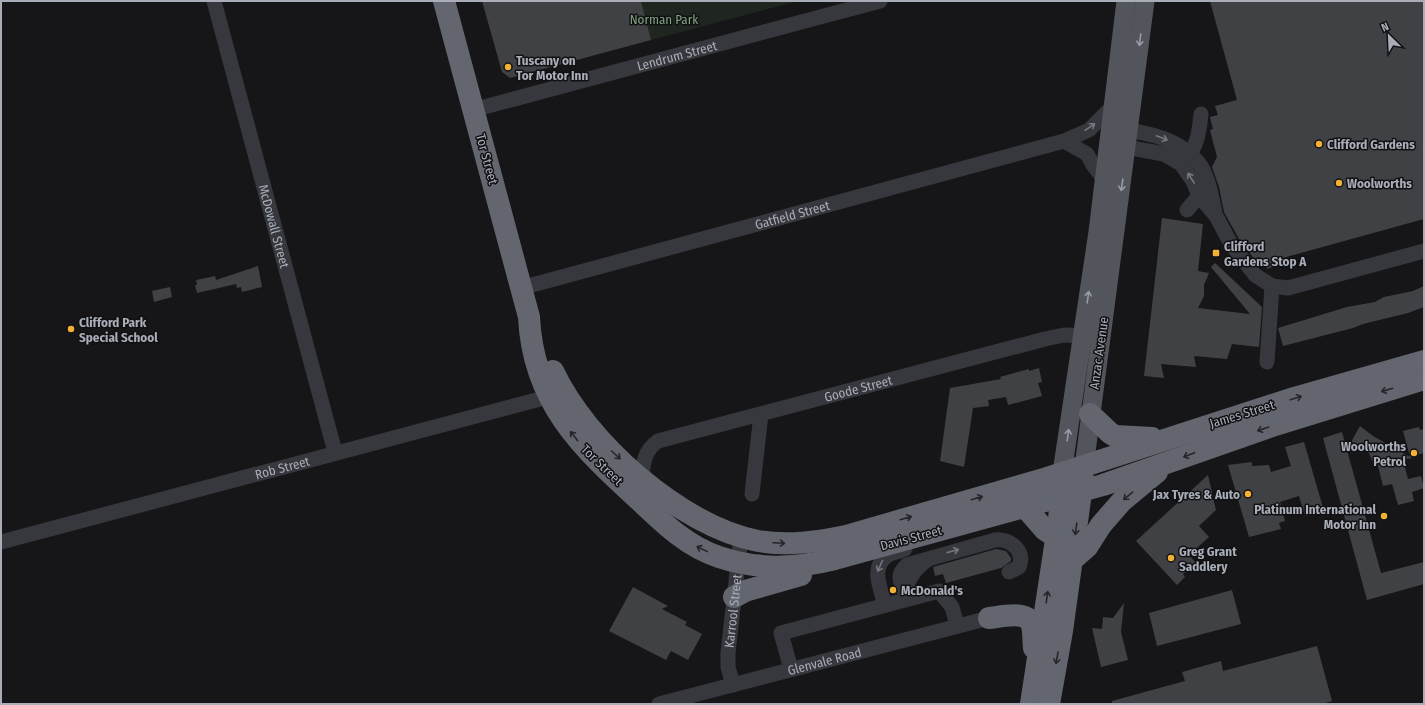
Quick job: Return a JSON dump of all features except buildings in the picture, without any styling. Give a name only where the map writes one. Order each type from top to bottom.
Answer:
[{"type":"highway","name":"Tor Street","points":[[444,1],[529,317],[541,338],[554,373],[556,394],[570,432],[589,454],[669,528],[701,549],[718,557],[738,563]]},
{"type":"highway","name":"James Street","points":[[1062,473],[1165,439],[1424,361]]},
{"type":"highway","name":"James Street","points":[[1071,493],[1169,462],[1272,426],[1424,380]]},
{"type":"highway","name":"Tor Street","points":[[556,394],[601,442],[660,493],[700,519],[722,530],[741,536]]},
{"type":"highway","points":[[1090,414],[1115,436],[1165,439]]},
{"type":"highway","points":[[1072,561],[1087,547],[1101,525],[1122,501],[1169,462]]},
{"type":"highway","name":"Anzac Avenue","points":[[1031,704],[1056,537],[1071,493],[1084,467]]},
{"type":"highway","name":"Anzac Avenue","points":[[1049,704],[1072,561],[1071,493],[1062,473]]},
{"type":"highway","name":"Davis Street","points":[[741,536],[777,543],[815,542],[853,534],[1062,473]]},
{"type":"highway","name":"Davis Street","points":[[738,563],[773,568],[816,564],[1071,493]]},
{"type":"highway","points":[[1024,506],[1045,530],[1056,537]]},
{"type":"highway","points":[[734,596],[800,575],[816,564]]},
{"type":"highway","points":[[989,618],[1017,615],[1027,618],[1032,624],[1036,677]]},
{"type":"main road","name":"Anzac Avenue","points":[[1084,467],[1090,414],[1092,336],[1104,179],[1126,1]]},
{"type":"main road","name":"Anzac Avenue","points":[[1062,473],[1092,336],[1128,139],[1144,1]]},
{"type":"street","name":"McDowall Street","points":[[214,1],[335,452]]},
{"type":"street","name":"Lendrum Street","points":[[473,110],[880,1]]},
{"type":"street","name":"Gatfield Street","points":[[521,288],[1064,141],[1089,130],[1112,107]]},
{"type":"street","points":[[1186,159],[1199,137],[1201,114]]},
{"type":"street","points":[[1109,136],[1128,139],[1156,136],[1173,142],[1186,159],[1193,181],[1205,192],[1231,244],[1255,275],[1272,286],[1288,288],[1424,251]]},
{"type":"street","points":[[1064,141],[1087,154],[1093,165],[1104,179]]},
{"type":"street","points":[[1187,210],[1205,192]]},
{"type":"street","points":[[1267,362],[1272,286]]},
{"type":"street","name":"Goode Street","points":[[642,478],[645,457],[651,446],[658,442],[1045,339],[1064,335],[1092,336]]},
{"type":"street","name":"Rob Street","points":[[1,542],[556,394]]},
{"type":"street","points":[[752,494],[761,414]]},
{"type":"street","name":"Karrool Street","points":[[733,685],[728,666],[728,653],[741,536]]},
{"type":"street","points":[[885,605],[877,577],[879,565],[888,555],[903,550],[921,536]]},
{"type":"street","points":[[907,596],[914,572],[927,560],[1003,539],[1015,546],[1021,559],[1019,567],[1009,572]]},
{"type":"street","points":[[791,669],[781,633],[885,605],[907,596],[939,591],[952,607],[957,625]]},
{"type":"street","name":"Glenvale Road","points":[[659,704],[957,625],[989,618]]},
{"type":"green space","name":"Norman Park","points":[[641,1],[798,1],[651,40]]},
{"type":"place","name":"Tuscany on Tor Motor Inn","points":[[508,67]]},
{"type":"place","name":"Clifford Gardens","points":[[1319,144]]},
{"type":"place","name":"Woolworths","points":[[1339,183]]},
{"type":"place","name":"Clifford Gardens Stop A","points":[[1216,253]]},
{"type":"place","name":"Clifford Park Special School","points":[[71,329]]},
{"type":"place","name":"Woolworths Petrol","points":[[1414,453]]},
{"type":"place","name":"Jax Tyres & Auto","points":[[1248,494]]},
{"type":"place","name":"Platinum International Motor Inn","points":[[1384,516]]},
{"type":"place","name":"Greg Grant Saddlery","points":[[1171,558]]},
{"type":"place","name":"McDonald's","points":[[893,590]]}]
